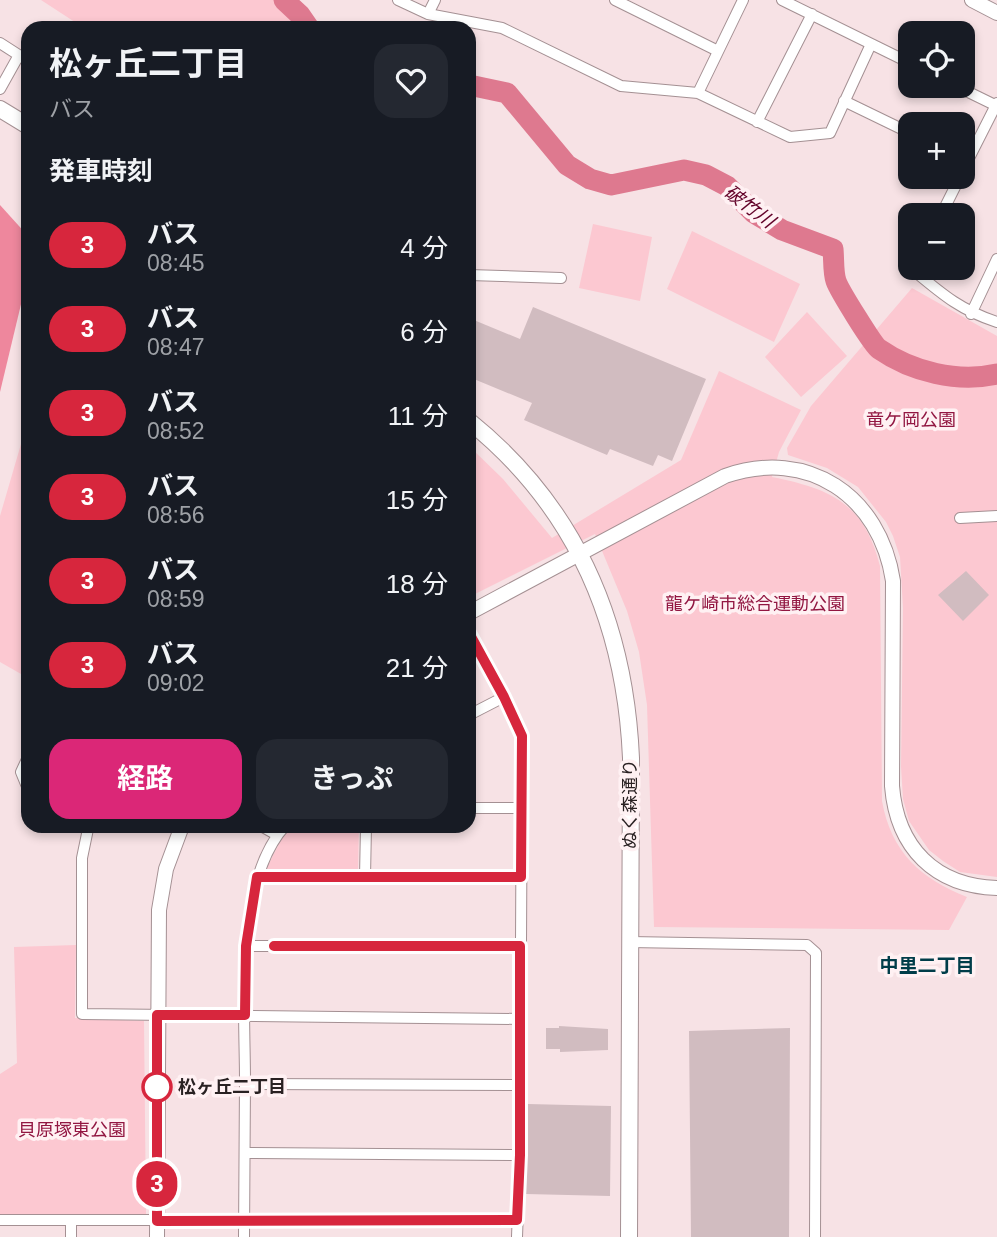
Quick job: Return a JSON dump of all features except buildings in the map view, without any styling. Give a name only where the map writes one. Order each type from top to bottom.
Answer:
[{"type":"main road","points":[[0,109],[21,122]]},
{"type":"main road","name":"ぬく森通り","points":[[476,427],[534,483],[562,522],[596,589],[613,636],[626,696],[631,758],[629,1237]]},
{"type":"street","points":[[398,0],[428,15],[462,21]]},
{"type":"street","points":[[428,15],[435,0]]},
{"type":"street","points":[[615,0],[718,51]]},
{"type":"street","points":[[698,93],[743,0]]},
{"type":"street","points":[[782,0],[898,57]]},
{"type":"street","points":[[972,0],[997,13]]},
{"type":"street","points":[[757,122],[812,15]]},
{"type":"street","points":[[476,23],[502,28],[621,86],[698,93],[790,137],[830,133],[871,44]]},
{"type":"street","points":[[0,43],[21,56]]},
{"type":"street","points":[[0,89],[21,62]]},
{"type":"street","points":[[975,95],[997,105],[975,143]]},
{"type":"street","points":[[844,100],[898,127]]},
{"type":"street","points":[[971,314],[997,259]]},
{"type":"street","points":[[476,275],[561,278]]},
{"type":"street","points":[[924,280],[971,314],[997,322]]},
{"type":"street","points":[[476,609],[725,476],[740,471],[780,467],[816,475],[846,493],[867,514],[878,531],[890,563],[893,581],[892,786],[897,819],[906,839],[919,856],[938,872],[965,885],[997,888]]},
{"type":"street","points":[[960,518],[997,516]]},
{"type":"street","points":[[476,646],[522,736],[520,1155],[517,1237]]},
{"type":"street","points":[[476,711],[504,697]]},
{"type":"street","points":[[476,808],[522,808]]},
{"type":"street","points":[[84,833],[82,1014],[520,1019]]},
{"type":"street","points":[[157,1237],[159,910],[161,888],[180,833]]},
{"type":"street","points":[[244,1237],[246,946],[257,877],[279,833]]},
{"type":"street","points":[[365,877],[366,833]]},
{"type":"street","points":[[257,877],[521,877]]},
{"type":"street","points":[[629,942],[807,945],[816,953],[815,1237]]},
{"type":"street","points":[[246,946],[520,946]]},
{"type":"street","points":[[245,1084],[520,1085]]},
{"type":"street","points":[[245,1153],[520,1155]]},
{"type":"street","points":[[0,1220],[517,1220]]},
{"type":"street","points":[[71,1220],[71,1237]]},
{"type":"green space","points":[[41,0],[275,0],[298,21],[73,21]]},
{"type":"green space","points":[[593,224],[652,237],[640,301],[579,288]]},
{"type":"green space","points":[[692,231],[800,284],[774,342],[667,289]]},
{"type":"green space","name":"竜ケ岡公園","points":[[912,288],[997,336],[997,877],[960,872],[929,850],[909,821],[903,799],[901,767],[903,608],[900,557],[893,536],[886,522],[858,487],[827,468],[788,455],[787,448],[811,406]]},
{"type":"green space","points":[[807,312],[847,356],[801,397],[765,357]]},
{"type":"green space","name":"龍ケ崎市総合運動公園","points":[[719,371],[801,410],[779,452],[772,477],[812,487],[842,502],[865,527],[873,545],[880,566],[882,801],[893,835],[911,861],[936,882],[967,897],[949,930],[654,927],[647,705],[639,652],[627,611],[595,534],[476,594],[476,453],[503,479],[552,538],[681,460]]},
{"type":"green space","points":[[21,444],[21,674],[0,662],[0,516]]},
{"type":"green space","points":[[287,833],[359,833],[358,871],[265,871]]},
{"type":"green space","name":"貝原塚東公園","points":[[76,945],[75,1018],[144,1021],[146,1214],[0,1215],[0,1074],[17,1063],[14,947]]},
{"type":"shaded area","points":[[0,205],[21,228],[21,304],[0,392]]},
{"type":"waterway","name":"破竹川","points":[[284,0],[304,21]]},
{"type":"waterway","name":"破竹川","points":[[476,86],[507,93],[567,165],[590,179],[611,185],[684,170],[706,175],[727,186],[754,213],[782,230],[833,249],[834,274],[838,286],[879,349],[892,357],[936,374],[967,377],[997,374]]},
{"type":"bus line","name":"3","points":[[274,946],[520,946],[520,1155],[517,1220],[157,1221],[157,1015],[245,1015],[246,946],[257,877],[521,877],[522,736],[476,646]]},
{"type":"place","name":"松ヶ丘二丁目","points":[[157,1087]]},
{"type":"district","name":"中里二丁目","points":[[927,965]]}]
